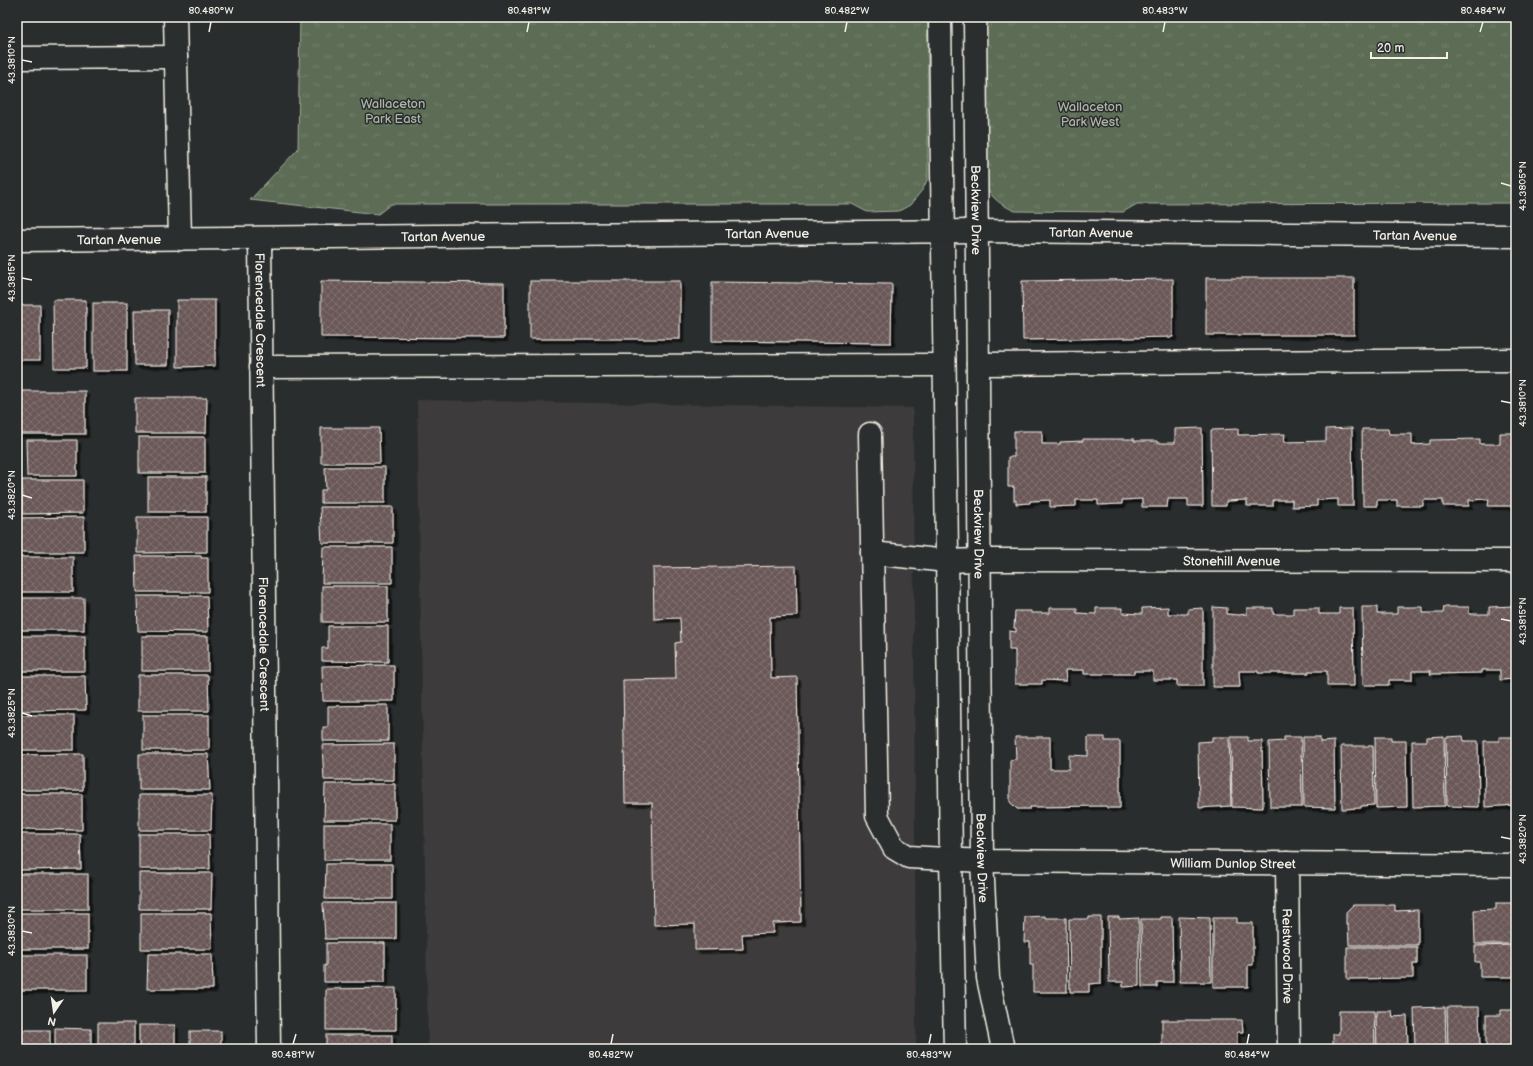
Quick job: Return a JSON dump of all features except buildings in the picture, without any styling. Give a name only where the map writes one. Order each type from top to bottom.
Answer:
[{"type":"street","points":[[175,17],[180,239]]},
{"type":"street","points":[[940,17],[951,859],[955,1049]]},
{"type":"street","name":"Beckview Drive","points":[[975,17],[982,861],[988,978],[1003,1049]]},
{"type":"street","points":[[940,50],[975,49]]},
{"type":"street","points":[[17,58],[176,57]]},
{"type":"street","name":"Tartan Avenue","points":[[17,240],[260,239],[977,231],[1516,236]]},
{"type":"street","name":"Florencedale Crescent","points":[[260,239],[269,1049]]},
{"type":"street","points":[[978,364],[1516,360]]},
{"type":"street","points":[[261,367],[944,365]]},
{"type":"street","name":"William Dunlop Street","points":[[870,434],[877,816],[894,848],[910,857],[982,861],[1516,865]]},
{"type":"street","name":"Stonehill Avenue","points":[[872,553],[947,561],[1516,561]]},
{"type":"street","name":"Reistwood Drive","points":[[1287,863],[1289,1049]]},
{"type":"shaded area","points":[[417,400],[913,408],[916,1046],[913,1049],[428,1049]]},
{"type":"green space","name":"Wallaceton Park East","points":[[300,17],[928,17],[928,178],[923,189],[910,205],[899,211],[867,212],[852,204],[391,204],[378,214],[250,200],[298,149]]},
{"type":"green space","name":"Wallaceton Park West","points":[[980,17],[1516,17],[1516,203],[1137,204],[1123,212],[1015,211],[998,202],[994,198],[982,177]]}]
